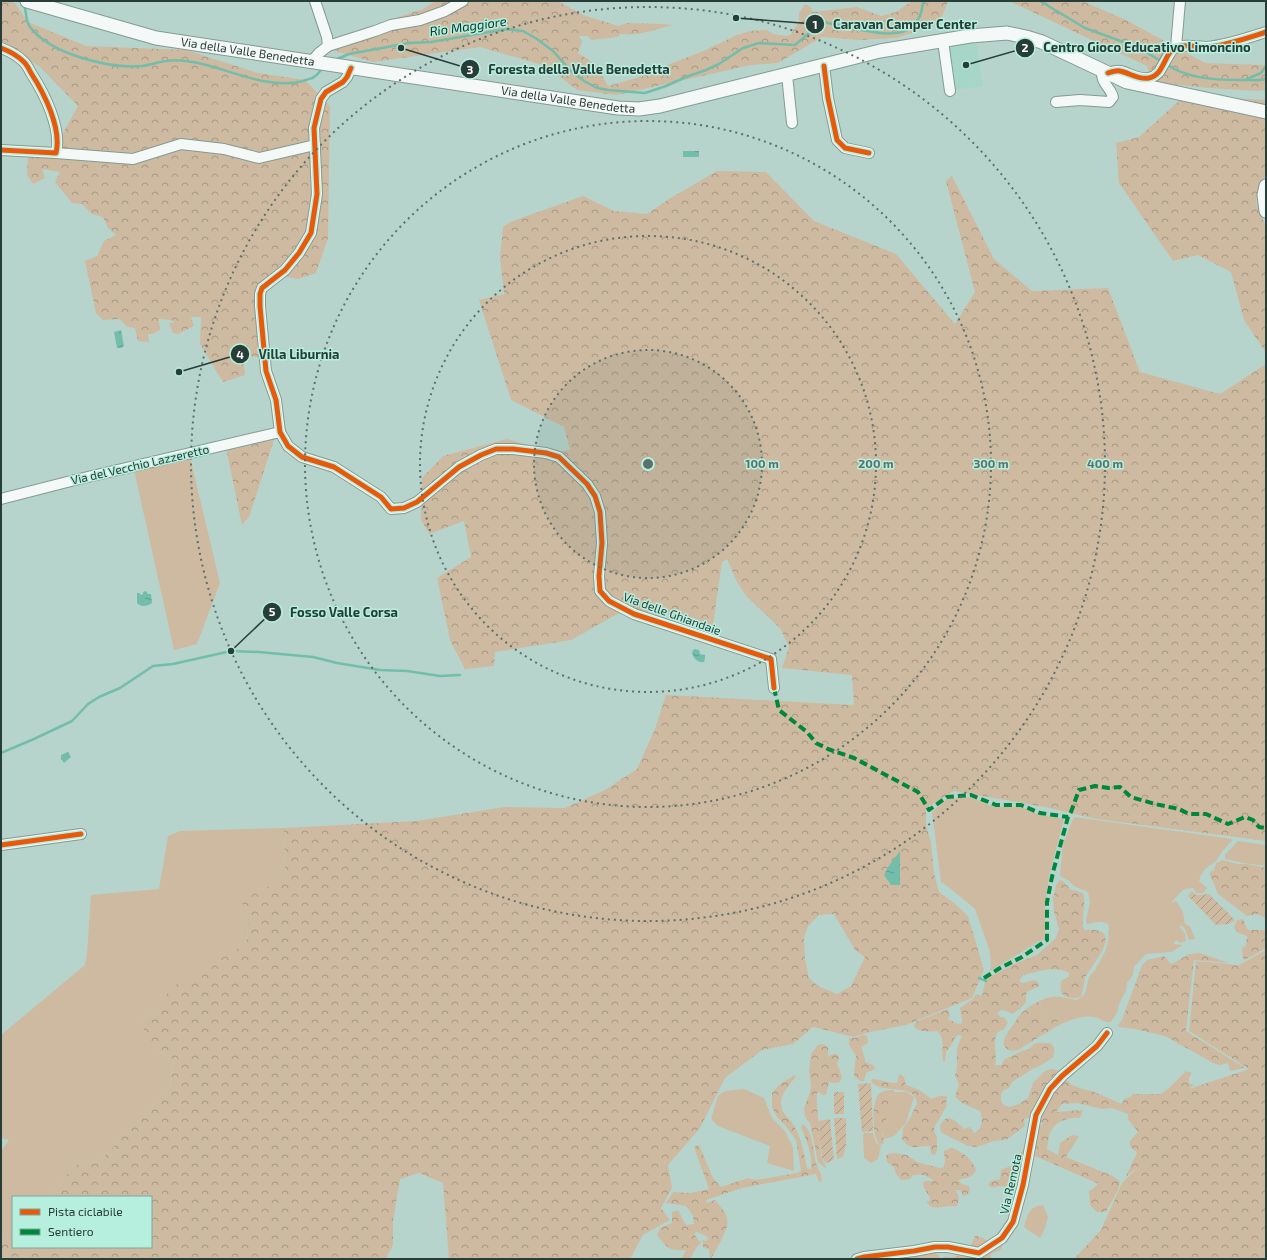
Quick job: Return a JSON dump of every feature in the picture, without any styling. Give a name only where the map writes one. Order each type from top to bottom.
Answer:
[{"type":"main road","name":"Via della Valle Benedetta","points":[[31,2],[156,38],[618,108],[639,109],[660,106],[880,52],[970,36],[1007,33],[1042,42],[1127,82],[1266,112]]},
{"type":"main road","points":[[1266,186],[1264,195],[1266,211]]},
{"type":"street","name":"Via della Valle Benedetta","points":[[315,1],[327,37],[328,46]]},
{"type":"street","points":[[315,62],[319,53],[328,46],[391,25],[420,20],[445,11],[463,1]]},
{"type":"street","points":[[1056,102],[1080,100],[1109,102],[1113,97],[1101,75],[1106,72],[1119,71],[1134,76],[1148,78],[1153,77],[1159,72],[1173,50],[1180,1]]},
{"type":"street","points":[[1173,50],[1187,45],[1205,47],[1222,45],[1237,42],[1266,32]]},
{"type":"street","points":[[943,41],[950,91]]},
{"type":"street","points":[[1,48],[9,51],[25,63],[47,101],[55,124],[58,145],[56,153]]},
{"type":"street","points":[[824,66],[836,140],[845,148],[869,153]]},
{"type":"street","name":"Via delle Ghiandaie","points":[[351,68],[348,77],[343,82],[326,92],[321,99],[314,128],[317,194],[311,233],[299,253],[285,270],[262,288],[260,294],[266,371],[276,400],[280,432],[288,446],[302,457],[334,466],[381,497],[391,509],[404,508],[417,502],[459,467],[496,449],[546,452],[559,457],[587,484],[595,496],[600,512],[602,543],[599,576],[600,591],[609,601],[634,614],[771,659],[774,688]]},
{"type":"street","points":[[787,75],[792,123]]},
{"type":"street","points":[[1,150],[133,160],[181,144],[224,149],[260,158],[315,145]]},
{"type":"street","name":"Via del Vecchio Lazzeretto","points":[[1,499],[280,432]]},
{"type":"street","points":[[1,845],[81,834]]},
{"type":"street","name":"Via Remota","points":[[857,1259],[948,1246],[979,1253],[1002,1238],[1013,1222],[1023,1185],[1036,1115],[1050,1089],[1062,1076],[1097,1046],[1107,1033]]},
{"type":"shaded area","points":[[976,41],[983,86],[955,90],[949,45]]},
{"type":"green space","points":[[1,1],[15,3],[28,22],[86,46],[186,50],[258,73],[305,80],[330,106],[328,238],[316,273],[298,279],[281,276],[264,281],[262,357],[243,356],[245,375],[223,382],[200,344],[201,317],[191,317],[194,326],[178,334],[173,333],[169,323],[175,322],[171,320],[158,319],[160,330],[153,334],[148,334],[149,342],[138,341],[135,328],[128,327],[119,319],[103,320],[96,313],[85,261],[97,256],[104,241],[116,235],[108,228],[103,217],[92,214],[82,204],[72,203],[55,182],[60,172],[42,169],[45,178],[33,184],[27,175],[28,154],[52,153],[78,106],[40,67],[1,41]]},
{"type":"green space","points":[[436,1],[558,1],[583,15],[618,26],[627,23],[672,25],[653,31],[621,34],[617,37],[591,40],[588,36],[579,36],[582,42],[578,53],[595,64],[608,86],[650,74],[657,69],[701,52],[737,35],[750,31],[767,30],[773,34],[787,36],[791,34],[799,22],[799,13],[805,4],[810,7],[813,12],[857,7],[881,16],[896,12],[912,1],[948,1],[939,24],[896,38],[859,40],[822,37],[778,63],[751,65],[617,95],[577,90],[546,66],[480,47],[373,62],[331,50],[382,32],[398,17],[423,9]]},
{"type":"green space","points":[[1009,1],[1082,1],[1126,20],[1205,63],[1266,65],[1266,90],[1258,91],[1208,88],[1152,82],[1147,66]]},
{"type":"green space","points":[[1213,97],[1266,100],[1266,105],[1259,104]]},
{"type":"green space","points":[[1181,99],[1266,114],[1266,175],[1259,184],[1256,202],[1266,225],[1266,353],[1244,320],[1231,272],[1198,255],[1173,261],[1119,183],[1116,143],[1139,137]]},
{"type":"green space","points":[[717,171],[766,172],[814,221],[896,254],[955,324],[975,292],[946,181],[952,176],[994,259],[1032,291],[1108,288],[1140,372],[1220,394],[1266,364],[1266,841],[1096,819],[1045,807],[954,791],[926,808],[926,825],[931,842],[934,873],[939,892],[968,916],[984,970],[972,998],[906,1025],[870,1032],[854,1037],[813,1027],[793,1044],[762,1050],[725,1078],[700,1128],[668,1165],[672,1188],[661,1208],[670,1220],[643,1235],[630,1259],[449,1259],[443,1183],[419,1173],[400,1179],[393,1221],[393,1245],[386,1259],[1,1259],[1,1239],[12,1233],[12,1248],[152,1248],[152,1196],[50,1196],[75,1165],[100,1161],[170,1087],[173,1059],[157,1050],[147,1037],[140,1020],[158,1010],[172,987],[236,950],[247,939],[248,919],[241,900],[285,878],[284,828],[416,821],[505,807],[565,808],[605,790],[637,769],[655,729],[666,695],[854,705],[852,675],[782,668],[789,647],[780,628],[746,596],[737,582],[727,559],[722,562],[713,625],[664,613],[623,611],[571,640],[495,652],[494,666],[465,669],[450,640],[437,578],[471,557],[464,521],[429,534],[421,520],[422,478],[443,456],[507,439],[552,452],[570,450],[564,427],[511,400],[479,300],[504,294],[500,257],[503,227],[510,222],[583,196],[614,211],[647,214],[669,199]],"holes":[[[834,914],[855,950],[865,957],[851,986],[837,994],[818,986],[809,978],[805,959],[804,938],[808,926],[819,915]]]},
{"type":"green space","points":[[275,437],[249,517],[242,525],[226,448],[243,443],[249,446]]},
{"type":"green space","points":[[190,457],[220,583],[197,644],[174,650],[134,470]]},
{"type":"green space","points":[[970,797],[994,807],[1021,807],[1040,815],[1064,819],[1050,872],[1045,901],[1045,938],[990,971],[990,952],[975,909],[941,882],[932,812],[947,799]]},
{"type":"green space","points":[[1074,817],[1233,839],[1216,861],[1205,869],[1201,875],[1199,881],[1207,888],[1205,891],[1203,893],[1196,893],[1193,888],[1184,890],[1171,903],[1176,901],[1183,912],[1185,924],[1190,926],[1195,939],[1189,940],[1185,929],[1181,925],[1180,928],[1185,933],[1186,941],[1179,943],[1178,941],[1175,941],[1174,944],[1183,945],[1171,952],[1146,954],[1134,967],[1133,975],[1127,983],[1126,991],[1119,1004],[1117,1013],[1111,1022],[1106,1022],[1094,1017],[1084,1017],[1057,1026],[1058,1019],[1045,1020],[1041,1013],[1042,1000],[1055,997],[1077,1000],[1085,994],[1089,977],[1095,970],[1105,952],[1108,942],[1109,925],[1101,922],[1087,924],[1086,921],[1090,902],[1088,892],[1074,886],[1060,876],[1063,844]]},
{"type":"green space","points":[[284,828],[285,879],[242,900],[248,919],[247,939],[237,950],[158,1010],[140,1020],[157,1050],[173,1059],[170,1087],[100,1161],[75,1165],[50,1196],[12,1196],[12,1233],[1,1239],[1,1151],[9,1140],[1,1138],[1,1035],[85,965],[91,895],[159,889],[168,836],[180,831]]},
{"type":"green space","points":[[1238,841],[1266,845],[1266,866],[1225,859],[1225,855]]},
{"type":"green space","points":[[1223,860],[1237,864],[1248,864],[1266,868],[1266,919],[1258,914],[1247,916],[1218,894],[1210,872],[1214,870],[1216,863]]},
{"type":"green space","points":[[1060,880],[1063,881],[1070,889],[1083,893],[1083,927],[1085,930],[1097,930],[1104,933],[1106,939],[1100,954],[1086,976],[1081,997],[1071,998],[1064,996],[1062,993],[1062,980],[1069,977],[1069,973],[1052,969],[1046,970],[1023,975],[1019,981],[1022,983],[1035,980],[1038,982],[1039,986],[1027,992],[1026,1002],[1020,1009],[1012,1014],[1002,1010],[999,1011],[998,1014],[1000,1017],[1004,1017],[1008,1023],[1004,1029],[998,1032],[996,1036],[995,1065],[1001,1065],[1005,1059],[1029,1049],[1034,1044],[1050,1043],[1054,1050],[1052,1058],[1012,1082],[1009,1088],[1002,1092],[1002,1104],[1009,1107],[1019,1104],[1028,1098],[1033,1083],[1045,1071],[1052,1069],[1058,1070],[1061,1073],[1034,1118],[1024,1119],[1025,1126],[1006,1140],[993,1141],[974,1147],[968,1146],[941,1132],[940,1126],[943,1121],[949,1118],[958,1123],[964,1129],[970,1127],[974,1133],[981,1127],[982,1124],[980,1111],[962,1103],[955,1097],[959,1084],[955,1076],[957,1068],[957,1048],[962,1036],[956,1036],[946,1052],[945,1062],[943,1061],[942,1041],[940,1034],[937,1031],[928,1032],[920,1030],[915,1028],[914,1024],[948,1009],[950,1015],[948,1019],[958,1024],[962,1023],[960,1008],[973,999],[976,994],[982,996],[985,982],[989,977],[1037,955],[1055,939],[1059,930],[1054,911],[1053,898],[1056,885]]},
{"type":"green space","points":[[1192,891],[1196,895],[1209,894],[1235,920],[1229,924],[1216,925],[1188,896]]},
{"type":"green space","points":[[1243,919],[1248,930],[1266,930],[1266,948],[1245,960],[1243,959],[1242,948],[1246,946],[1247,936],[1239,933],[1234,928],[1237,920]]},
{"type":"green space","points":[[1266,950],[1266,1259],[1074,1259],[1101,1230],[1122,1183],[1141,1164],[1125,1178],[1137,1153],[1130,1146],[1130,1141],[1138,1132],[1128,1119],[1128,1114],[1112,1108],[1102,1109],[1077,1103],[1062,1104],[1056,1112],[1083,1110],[1080,1118],[1067,1119],[1055,1125],[1048,1139],[1047,1149],[1058,1155],[1060,1143],[1072,1135],[1079,1136],[1066,1157],[1113,1176],[1120,1182],[1118,1190],[1106,1212],[1097,1212],[1090,1205],[1089,1191],[1099,1184],[1035,1156],[1037,1130],[1043,1123],[1040,1122],[1039,1118],[1058,1083],[1066,1080],[1072,1085],[1092,1091],[1122,1104],[1124,1099],[1133,1094],[1161,1094],[1186,1071],[1192,1073],[1189,1078],[1189,1083],[1194,1085],[1189,1089],[1249,1069],[1189,1031],[1196,961],[1239,965]]},
{"type":"green space","points":[[1200,953],[1229,963],[1194,960],[1186,1031],[1245,1068],[1230,1071],[1228,1063],[1220,1065],[1215,1064],[1165,1036],[1119,1027],[1118,1025],[1122,1020],[1142,965],[1147,960],[1164,956],[1171,964],[1189,954]]},
{"type":"green space","points":[[1042,1000],[1041,1013],[1045,1020],[1054,1017],[1058,1019],[1057,1026],[1018,1050],[1012,1051],[1007,1049],[1004,1045],[1005,1038],[1018,1017],[1024,1011]]},
{"type":"green space","points":[[864,1035],[867,1036],[868,1043],[861,1047],[865,1062],[873,1065],[875,1069],[866,1073],[864,1081],[860,1081],[854,1076],[856,1056],[849,1045],[849,1038]]},
{"type":"green space","points":[[822,1044],[828,1048],[828,1057],[835,1054],[839,1056],[837,1063],[842,1077],[840,1082],[829,1082],[826,1095],[819,1092],[817,1093],[817,1109],[821,1137],[821,1157],[826,1167],[825,1168],[818,1162],[810,1123],[805,1117],[804,1108],[811,1086],[809,1070],[811,1054],[818,1045]]},
{"type":"green space","points":[[900,1074],[904,1077],[906,1085],[920,1090],[931,1099],[939,1096],[947,1096],[946,1107],[934,1128],[937,1137],[937,1150],[935,1155],[931,1154],[930,1146],[912,1147],[905,1143],[902,1139],[903,1128],[917,1104],[915,1097],[911,1093],[904,1091],[882,1088],[871,1081],[872,1079],[875,1079],[897,1083]]},
{"type":"green space","points":[[795,1075],[796,1076],[781,1099],[782,1108],[800,1138],[807,1168],[811,1170],[810,1153],[801,1127],[803,1124],[807,1128],[813,1144],[817,1166],[821,1174],[822,1181],[819,1182],[816,1174],[742,1188],[706,1200],[707,1203],[715,1200],[725,1213],[727,1223],[725,1233],[711,1259],[709,1249],[703,1248],[703,1240],[707,1241],[708,1238],[697,1232],[694,1234],[701,1243],[696,1248],[690,1259],[681,1259],[686,1250],[669,1248],[657,1235],[660,1228],[672,1223],[672,1212],[678,1210],[686,1225],[694,1224],[693,1216],[686,1206],[666,1203],[673,1192],[690,1193],[709,1189],[694,1147],[699,1145],[713,1178],[721,1187],[748,1178],[756,1180],[801,1171],[796,1140],[777,1117],[772,1107],[772,1093],[780,1084]]},
{"type":"green space","points":[[871,1083],[873,1131],[862,1132],[858,1084]]},
{"type":"green space","points":[[744,1089],[764,1098],[772,1118],[785,1131],[793,1148],[794,1171],[767,1163],[770,1146],[718,1126],[711,1119],[718,1096],[725,1091]]},
{"type":"green space","points":[[886,1090],[894,1090],[894,1092],[889,1096],[885,1126],[882,1135],[884,1143],[880,1145],[877,1141],[874,1128],[876,1098],[879,1094]]},
{"type":"green space","points":[[834,1092],[844,1092],[844,1114],[834,1114]]},
{"type":"green space","points":[[895,1092],[907,1092],[914,1097],[906,1123],[894,1136],[882,1140],[888,1097]]},
{"type":"green space","points":[[834,1118],[846,1118],[846,1144],[843,1157],[837,1159]]},
{"type":"green space","points":[[830,1119],[834,1160],[826,1163],[822,1158],[819,1121]]},
{"type":"green space","points":[[864,1133],[873,1133],[876,1143],[881,1146],[878,1159],[871,1163],[864,1158]]},
{"type":"green space","points":[[951,1148],[966,1156],[976,1170],[971,1176],[958,1180],[962,1184],[969,1186],[970,1190],[965,1196],[960,1190],[955,1190],[958,1193],[959,1198],[957,1206],[937,1208],[931,1206],[926,1201],[929,1202],[930,1198],[923,1186],[923,1183],[925,1181],[932,1181],[933,1180],[931,1178],[913,1175],[910,1179],[901,1180],[896,1174],[894,1167],[887,1162],[886,1156],[894,1153],[907,1155],[917,1162],[943,1168],[945,1162],[944,1151]]},
{"type":"green space","points":[[1025,1148],[1021,1178],[1010,1186],[989,1186],[988,1184],[991,1181],[1000,1179],[1001,1170],[1013,1166]]},
{"type":"green space","points":[[1043,1205],[1048,1217],[1040,1238],[1024,1227],[1031,1209]]},
{"type":"green space","points":[[975,1236],[984,1238],[989,1244],[1001,1243],[1002,1247],[1000,1250],[991,1254],[990,1256],[993,1259],[941,1259],[946,1256],[958,1256],[972,1249],[971,1245]]},
{"type":"green space","points":[[931,1250],[940,1256],[938,1259],[867,1259]]},
{"type":"water","points":[[683,151],[699,151],[699,157],[683,157]]},
{"type":"water","points":[[121,330],[124,346],[117,348],[114,332]]},
{"type":"water","points":[[146,591],[148,594],[151,594],[152,603],[146,606],[141,606],[137,603],[137,593],[141,595]]},
{"type":"water","points":[[694,649],[699,650],[700,654],[705,655],[704,662],[699,662],[694,658],[692,652]]},
{"type":"water","points":[[68,752],[71,757],[64,763],[61,759],[61,755]]},
{"type":"water","points":[[900,851],[900,885],[891,885],[884,875]]},
{"type":"waterway","name":"Rio Maggiore","points":[[335,60],[349,54],[409,43],[431,42],[507,29],[523,31],[537,39],[553,51],[570,70],[584,81],[597,88],[645,93],[706,70],[719,64],[743,48],[759,43],[795,45],[822,22],[877,33],[899,33],[907,30],[919,18],[924,1]]},
{"type":"waterway","name":"Rio Maggiore","points":[[1040,1],[1085,28],[1137,47],[1161,61]]},
{"type":"waterway","name":"Rio Maggiore","points":[[24,5],[28,24],[39,37],[66,52],[98,62],[114,65],[142,66],[169,60],[176,60],[193,62],[249,78],[278,83],[292,83],[311,79],[323,68]]},
{"type":"waterway","name":"Rio Maggiore","points":[[1166,64],[1183,73],[1202,78],[1231,80],[1266,79]]},
{"type":"waterway","points":[[1247,79],[1261,73],[1266,66]]},
{"type":"waterway","points":[[1,753],[72,721],[88,704],[99,697],[120,688],[153,666],[173,664],[231,651],[313,657],[337,663],[380,670],[407,671],[440,676],[460,675]]},
{"type":"waterway","points":[[979,978],[986,981]]},
{"type":"marked path","points":[[774,688],[779,710],[807,732],[816,743],[854,758],[918,792],[929,810],[947,797],[971,795],[996,805],[1021,805],[1040,813],[1068,817]]},
{"type":"marked path","points":[[984,978],[1022,957],[1047,940],[1047,902],[1053,872],[1068,817],[1079,790],[1095,786],[1109,788],[1120,787],[1131,797],[1179,809],[1189,814],[1206,814],[1228,824],[1245,817],[1253,820],[1259,827],[1266,828]]},
{"type":"cycle path","points":[[1108,73],[1118,71],[1138,77],[1149,78],[1158,72],[1169,53],[1177,47],[1207,47],[1222,45],[1266,32]]},
{"type":"cycle path","points":[[1,48],[19,58],[28,67],[51,111],[57,143],[56,153],[1,150]]},
{"type":"cycle path","points":[[824,66],[828,98],[837,140],[845,148],[869,153]]},
{"type":"cycle path","points":[[351,68],[343,82],[326,92],[321,99],[314,128],[317,194],[311,233],[299,253],[285,270],[262,288],[260,294],[266,371],[276,400],[280,432],[288,446],[302,457],[334,467],[381,497],[391,509],[404,508],[417,502],[459,467],[496,449],[513,449],[546,453],[559,457],[587,484],[595,496],[600,512],[602,543],[599,576],[600,591],[609,601],[634,614],[771,659],[774,688]]},
{"type":"cycle path","points":[[1,845],[81,834]]},
{"type":"cycle path","points":[[857,1259],[935,1247],[948,1247],[979,1253],[1002,1238],[1013,1222],[1023,1185],[1036,1115],[1050,1089],[1062,1076],[1097,1046],[1107,1033]]},
{"type":"place","name":"Caravan Camper Center","points":[[736,18]]},
{"type":"place","name":"Foresta della Valle Benedetta","points":[[401,48]]},
{"type":"place","name":"Centro Gioco Educativo Limoncino","points":[[966,65]]},
{"type":"place","name":"Villa Liburnia","points":[[179,372]]},
{"type":"place","name":"Fosso Valle Corsa","points":[[231,651]]}]
